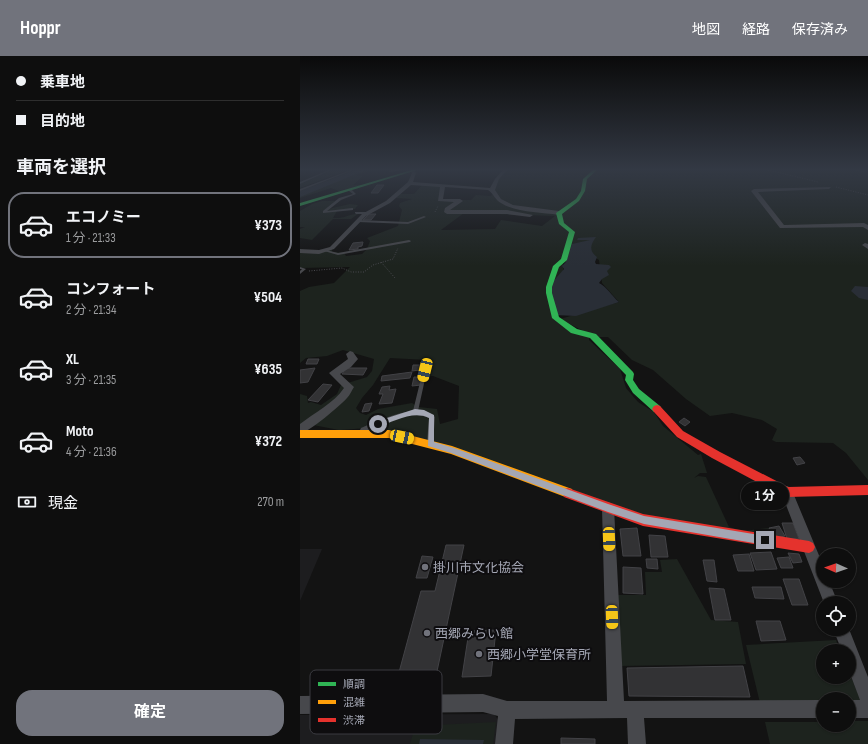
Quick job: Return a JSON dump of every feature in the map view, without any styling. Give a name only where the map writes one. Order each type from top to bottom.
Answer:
[{"type":"street","points":[[300,205],[310,202]]},
{"type":"street","points":[[300,252],[326,250],[332,248],[367,213],[388,202]]},
{"type":"street","points":[[458,202],[448,208],[447,212],[560,214],[576,202]]},
{"type":"street","points":[[502,202],[519,207],[560,214]]},
{"type":"street","points":[[762,202],[782,226],[864,225],[868,228]]},
{"type":"street","points":[[560,214],[562,224],[572,232],[564,260],[556,266],[549,287],[549,293],[556,318],[574,331],[593,336],[630,374],[629,380],[636,391],[658,410],[680,434],[716,455],[787,492],[868,490]]},
{"type":"street","points":[[343,224],[357,222]]},
{"type":"street","points":[[300,430],[344,395],[349,387],[334,373],[348,365],[353,359],[350,354]]},
{"type":"street","points":[[300,434],[389,434],[452,450],[644,520],[809,548]]},
{"type":"street","points":[[787,492],[828,596]]},
{"type":"street","points":[[608,508],[616,709]]},
{"type":"street","points":[[844,636],[868,699]]},
{"type":"street","points":[[442,703],[483,703],[507,710],[816,709]]},
{"type":"street","points":[[300,705],[310,705]]},
{"type":"street","points":[[635,709],[637,744]]},
{"type":"street","points":[[856,709],[868,709]]},
{"type":"street","points":[[504,744],[507,710]]},
{"type":"lane","points":[[336,202],[324,212],[352,209]]},
{"type":"lane","points":[[356,213],[367,213]]},
{"type":"lane","points":[[357,222],[408,223],[425,217]]},
{"type":"lane","points":[[326,250],[338,254],[409,241]]},
{"type":"lane","points":[[415,412],[425,370]]},
{"type":"lane","points":[[352,434],[391,419],[415,412],[424,413],[432,417],[430,444]]},
{"type":"path","points":[[300,271],[342,268],[351,272],[364,272],[373,265],[393,259],[399,247],[404,242]]},
{"type":"path","points":[[381,262],[395,278]]},
{"type":"shaded area","points":[[318,202],[334,202],[328,209],[350,204],[358,205],[355,209],[337,211],[333,218],[341,218],[358,214],[351,219],[333,219],[312,240],[300,238],[300,229],[305,227],[300,227],[300,211]]},
{"type":"shaded area","points":[[868,202],[868,480],[846,453],[833,443],[776,442],[772,440],[777,429],[762,420],[732,413],[710,416],[686,399],[653,370],[632,360],[608,337],[595,337],[560,319],[619,302],[602,283],[599,260],[592,256],[563,263],[563,273],[555,319],[590,337],[589,340],[620,369],[626,388],[638,402],[654,412],[663,426],[698,455],[701,454],[707,473],[700,473],[694,478],[698,476],[706,477],[729,527],[743,531],[769,528],[774,542],[669,524],[484,460],[382,428],[383,427],[339,430],[313,425],[300,430],[300,394],[307,396],[308,403],[311,402],[321,405],[337,394],[341,385],[367,377],[372,371],[374,359],[343,350],[327,356],[306,358],[300,363],[300,291],[309,287],[334,283],[350,267],[300,268],[300,252],[320,252],[332,248],[332,252],[344,253],[346,256],[362,254],[367,249],[370,241],[367,238],[398,226],[402,210],[399,206],[400,203]],"holes":[[[464,213],[555,216],[542,226],[501,220],[495,229],[441,230]],[[390,358],[428,360],[426,377],[433,376],[459,386],[458,419],[440,424],[437,409],[418,407],[412,403],[378,409],[366,415],[360,413],[356,408]]]},
{"type":"shaded area","points":[[596,237],[591,248],[597,257],[595,262],[596,264],[609,265],[611,267],[607,271],[609,275],[602,279],[599,283],[605,287],[619,302],[576,316],[555,315],[550,285],[564,269],[562,266],[566,262],[572,244],[590,240],[577,240],[578,238]]},
{"type":"shaded area","points":[[855,286],[868,287],[868,300],[859,298],[851,291]]},
{"type":"shaded area","points":[[300,549],[322,549],[300,601]]},
{"type":"shaded area","points":[[677,559],[711,620],[738,622],[746,664],[619,666],[618,595],[646,595],[645,572],[662,572],[660,560]]},
{"type":"shaded area","points":[[836,640],[837,644],[816,644],[816,684],[854,684],[862,703],[856,703],[856,692],[816,692],[816,703],[760,703],[746,645]]},
{"type":"shaded area","points":[[442,714],[494,714],[499,721],[497,744],[300,744],[300,715],[310,715],[310,734],[442,734]]},
{"type":"shaded area","points":[[856,721],[868,721],[868,744],[770,744],[765,722],[816,722],[816,732],[856,732]]},
{"type":"shaded area","points":[[496,722],[493,744],[410,744],[413,734],[442,734],[442,725]]},
{"type":"shaded area","points":[[420,739],[484,740],[483,744],[419,744]]},
{"type":"building","points":[[369,214],[376,214],[371,220],[363,220]]},
{"type":"building","points":[[363,242],[362,246],[358,247],[358,249],[349,250],[353,243]]},
{"type":"building","points":[[308,359],[319,359],[317,364],[306,364]]},
{"type":"building","points":[[413,365],[421,365],[420,370],[412,371]]},
{"type":"building","points":[[315,368],[308,382],[300,383],[300,370]]},
{"type":"building","points":[[346,368],[367,368],[363,375],[342,374]]},
{"type":"building","points":[[412,372],[410,378],[381,381],[382,376]]},
{"type":"building","points":[[414,377],[422,377],[421,385],[412,386]]},
{"type":"building","points":[[323,384],[332,385],[318,402],[308,400]]},
{"type":"building","points":[[390,386],[389,390],[396,389],[392,403],[379,404],[383,394],[379,394],[382,387]]},
{"type":"building","points":[[372,403],[369,411],[362,412],[365,404]]},
{"type":"building","points":[[684,418],[690,422],[685,426],[679,422]]},
{"type":"building","points":[[800,457],[805,463],[797,465],[793,458]]},
{"type":"building","points":[[782,523],[793,523],[799,539],[787,539]]},
{"type":"building","points":[[779,526],[785,536],[775,538],[769,528]]},
{"type":"building","points":[[637,528],[641,556],[623,556],[620,529]]},
{"type":"building","points":[[649,535],[665,536],[668,557],[651,557]]},
{"type":"building","name":"西郷みらい館","points":[[446,545],[464,545],[437,670],[400,670],[421,591],[435,591]]},
{"type":"building","points":[[771,552],[777,569],[756,570],[750,553]]},
{"type":"building","points":[[788,553],[799,554],[802,562],[793,563]]},
{"type":"building","points":[[749,554],[754,571],[738,571],[733,555]]},
{"type":"building","name":"掛川市文化協会","points":[[422,556],[433,557],[427,578],[416,578]]},
{"type":"building","points":[[789,557],[793,568],[781,568],[777,558]]},
{"type":"building","points":[[646,559],[657,559],[658,569],[647,568]]},
{"type":"building","points":[[703,560],[714,560],[717,582],[707,581]]},
{"type":"building","points":[[623,567],[641,568],[643,594],[623,593]]},
{"type":"building","points":[[783,579],[799,579],[808,605],[792,605]]},
{"type":"building","points":[[752,587],[781,587],[784,599],[755,598]]},
{"type":"building","points":[[709,588],[724,589],[731,620],[715,620]]},
{"type":"building","points":[[756,621],[780,621],[786,640],[761,641]]},
{"type":"building","name":"西郷小学堂保育所","points":[[496,630],[491,676],[462,677],[469,631]]},
{"type":"building","points":[[743,666],[750,697],[629,696],[627,668]]},
{"type":"building","points":[[561,738],[595,739],[595,744],[561,744]]},
{"type":"traffic: fast","points":[[300,205],[310,202]]},
{"type":"traffic: fast","points":[[574,202],[559,213],[562,224],[572,232],[564,260],[556,266],[549,287],[549,293],[556,318],[574,331],[593,336],[630,374],[629,380],[636,391],[657,409]]},
{"type":"traffic: slow","points":[[300,434],[389,434],[452,450],[568,493]]},
{"type":"traffic: jam","points":[[657,409],[680,434],[716,455],[787,492],[868,490]]},
{"type":"traffic: jam","points":[[568,493],[643,520],[809,547]]},
{"type":"place","name":"掛川市文化協会","points":[[425,567]]},
{"type":"place","name":"西郷みらい館","points":[[427,633]]},
{"type":"place","name":"西郷小学堂保育所","points":[[479,654]]},
{"type":"route","points":[[378,424],[415,412],[424,413],[432,417],[430,444],[452,450],[644,520],[765,540]]}]
